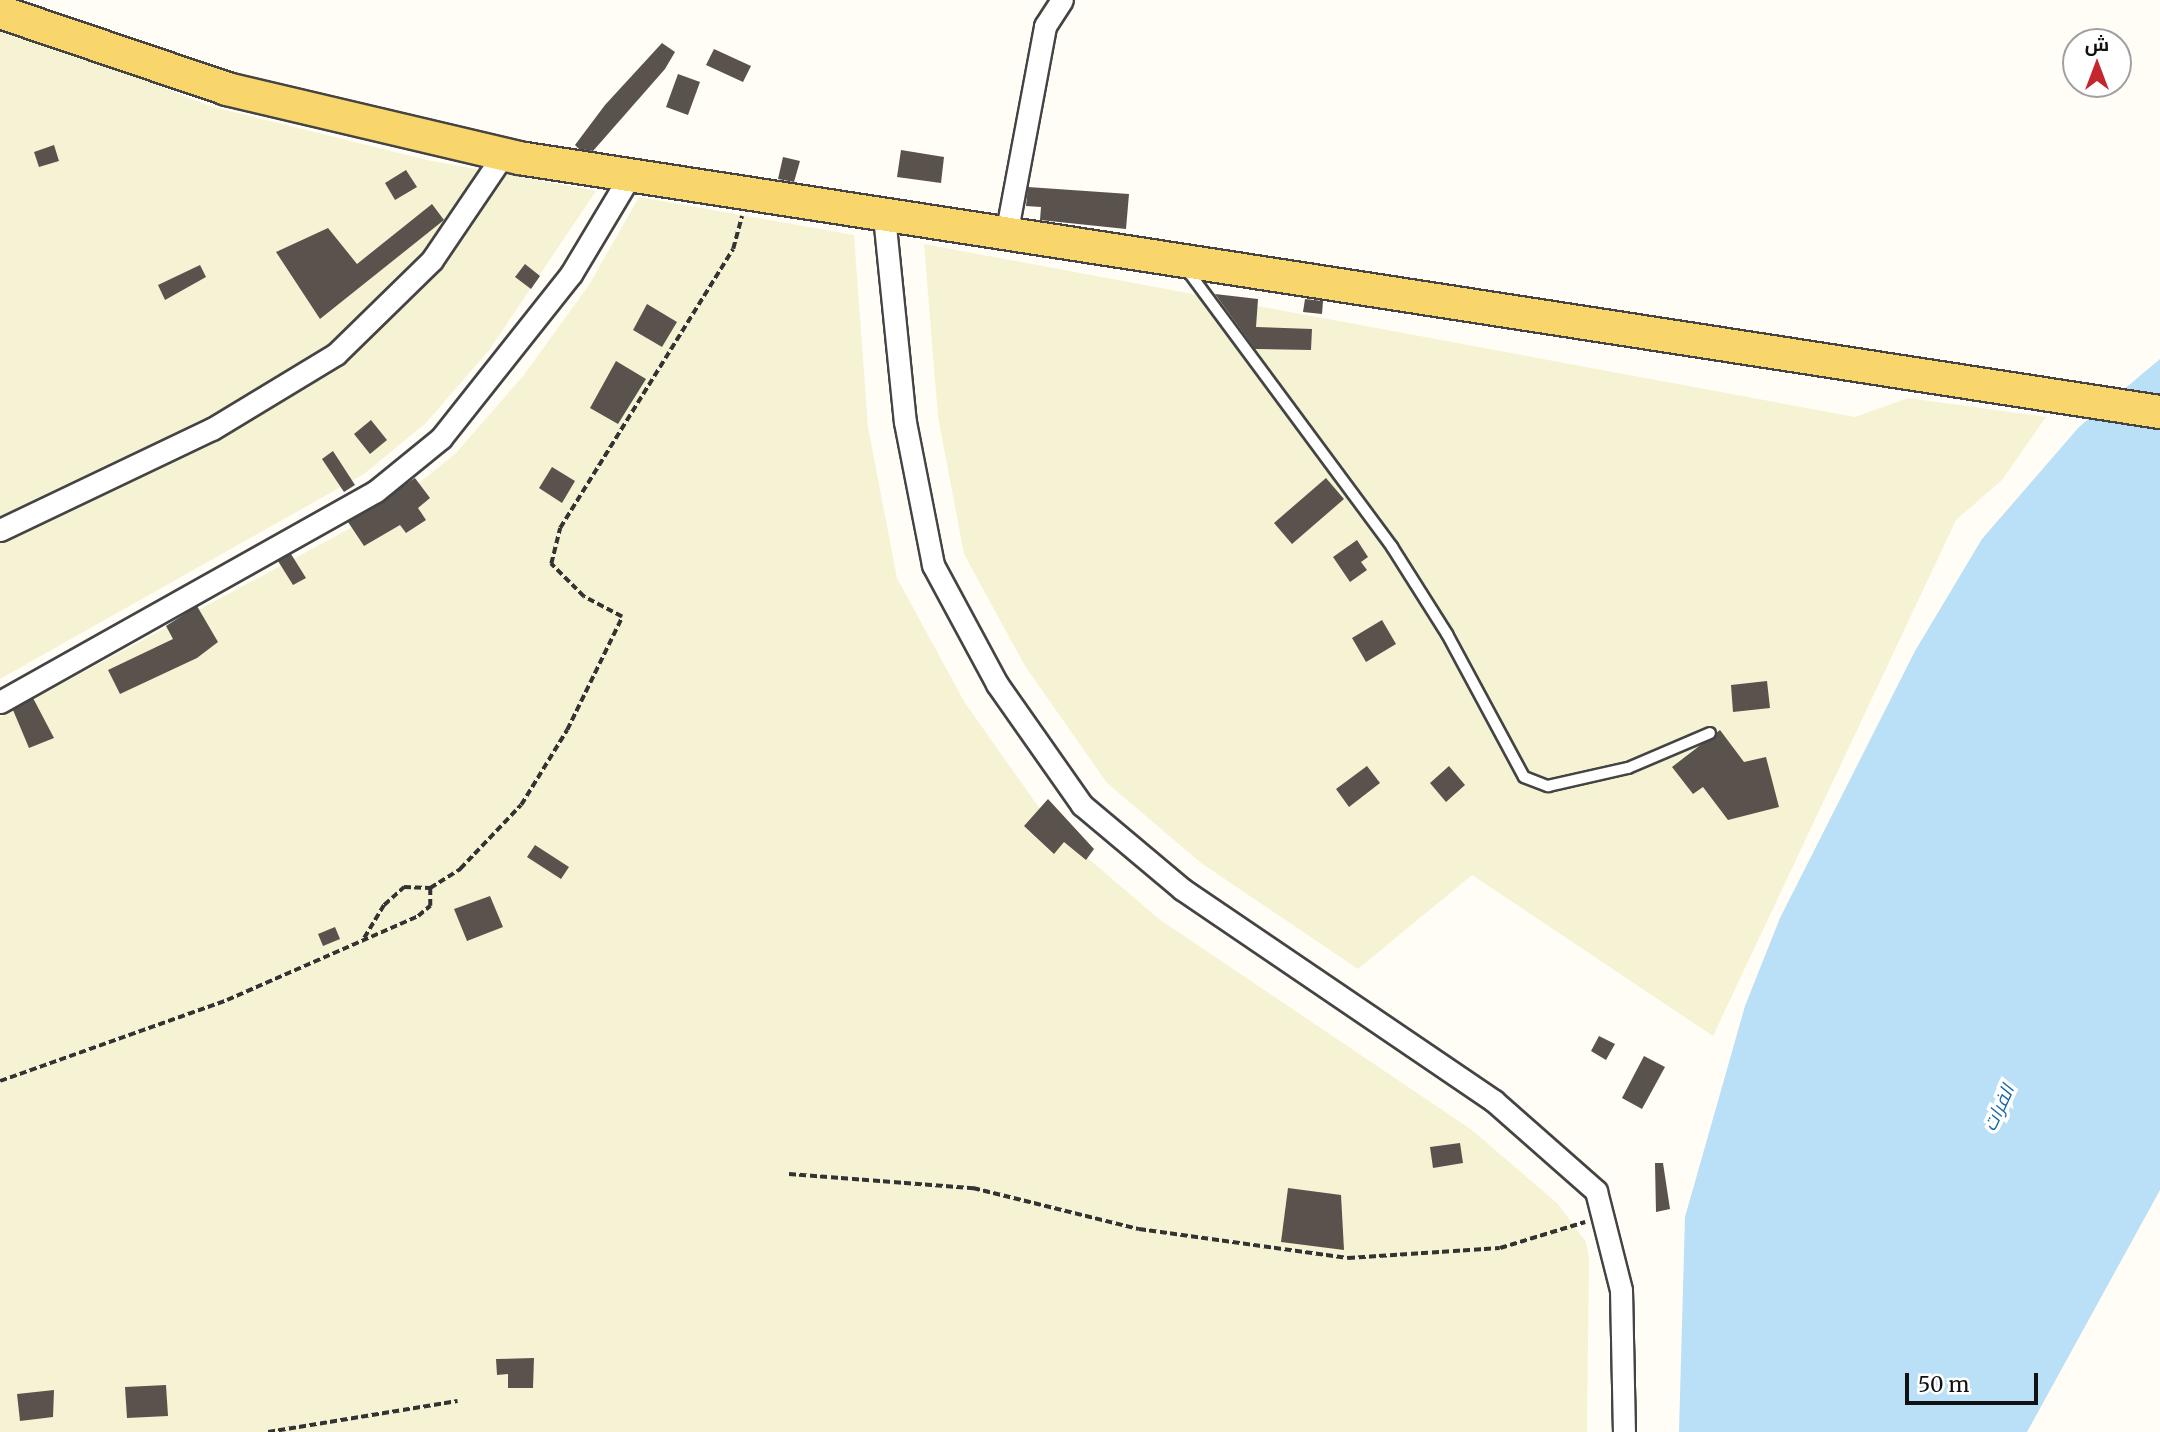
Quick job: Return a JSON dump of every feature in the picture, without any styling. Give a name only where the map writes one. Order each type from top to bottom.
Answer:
[{"type":"main road","points":[[0,12],[227,89],[503,155],[629,177],[2160,412]]},
{"type":"street","points":[[1006,235],[1045,26],[1062,0]]},
{"type":"street","points":[[0,530],[212,429],[336,354],[432,260],[503,155]]},
{"type":"street","points":[[0,702],[376,491],[441,438],[571,274],[629,177]]},
{"type":"street","points":[[884,216],[905,422],[933,565],[997,684],[1082,805],[1182,890],[1494,1101],[1580,1174],[1606,1212],[1621,1290],[1624,1432]]},
{"type":"lane","points":[[1181,262],[1392,547],[1447,634],[1524,777],[1548,786],[1628,768],[1710,733]]},
{"type":"path","points":[[363,940],[384,905],[404,887],[430,888],[460,869],[521,805],[567,730],[622,617],[584,597],[551,564],[560,528],[733,249],[747,195]]},
{"type":"path","points":[[0,1081],[227,1000],[418,916],[430,906],[430,888]]},
{"type":"path","points":[[789,1174],[973,1188],[1139,1229],[1348,1258],[1500,1248],[1554,1236],[1606,1212]]},
{"type":"path","points":[[268,1432],[457,1401]]},
{"type":"shaded area","points":[[0,23],[210,106],[427,160],[596,191],[490,349],[426,423],[364,474],[0,679]]},
{"type":"shaded area","points":[[639,197],[854,235],[868,427],[897,578],[965,703],[1055,830],[1159,919],[1472,1130],[1558,1204],[1586,1242],[1589,1257],[1587,1432],[0,1432],[0,717],[388,508],[456,453],[523,376],[589,285]]},
{"type":"shaded area","points":[[924,244],[1855,417],[1908,398],[2046,417],[2002,480],[1956,520],[1713,1036],[1472,875],[1358,969],[1201,863],[1107,783],[1025,666],[964,554],[938,417]]},
{"type":"water","name":"الفرات","points":[[2160,359],[2160,1190],[2027,1432],[1679,1432],[1685,1217],[1745,1006],[1780,918],[1915,651],[1982,539],[2079,427]]},
{"type":"building","points":[[662,43],[675,52],[665,69],[593,151],[579,149],[575,145],[605,105]]},
{"type":"building","points":[[714,49],[751,66],[743,82],[706,65]]},
{"type":"building","points":[[678,74],[700,82],[688,115],[666,107]]},
{"type":"building","points":[[54,145],[59,161],[39,167],[34,152]]},
{"type":"building","points":[[901,150],[944,157],[941,183],[897,177]]},
{"type":"building","points":[[783,157],[800,161],[794,182],[778,179]]},
{"type":"building","points":[[406,170],[417,187],[395,200],[385,183]]},
{"type":"building","points":[[1028,187],[1129,194],[1126,229],[1040,220],[1041,207],[1026,206]]},
{"type":"building","points":[[432,204],[444,220],[320,319],[276,252],[328,228],[357,264]]},
{"type":"building","points":[[525,264],[540,276],[531,289],[515,277]]},
{"type":"building","points":[[200,265],[206,277],[165,300],[158,285]]},
{"type":"building","points":[[1215,294],[1258,299],[1256,327],[1312,329],[1311,350],[1255,349]]},
{"type":"building","points":[[1305,299],[1323,301],[1322,314],[1303,312]]},
{"type":"building","points":[[647,304],[677,322],[662,347],[633,330]]},
{"type":"building","points":[[616,361],[646,379],[618,424],[590,408]]},
{"type":"building","points":[[371,420],[387,440],[370,454],[354,434]]},
{"type":"building","points":[[333,451],[355,485],[344,492],[322,459]]},
{"type":"building","points":[[552,467],[575,481],[562,503],[539,488]]},
{"type":"building","points":[[415,478],[430,498],[418,508],[426,520],[406,533],[400,525],[364,546],[348,522]]},
{"type":"building","points":[[1326,478],[1344,499],[1292,544],[1274,523]]},
{"type":"building","points":[[1357,540],[1368,557],[1361,562],[1367,570],[1350,582],[1333,557]]},
{"type":"building","points":[[291,554],[306,578],[293,585],[278,561]]},
{"type":"building","points":[[197,606],[218,642],[197,658],[120,694],[108,670],[173,639],[166,626]]},
{"type":"building","points":[[1382,620],[1396,644],[1366,662],[1352,638]]},
{"type":"building","points":[[1767,681],[1770,708],[1733,712],[1731,685]]},
{"type":"building","points":[[33,698],[54,738],[29,748],[13,710]]},
{"type":"building","points":[[1720,730],[1744,762],[1766,757],[1779,807],[1728,820],[1703,787],[1693,794],[1672,767]]},
{"type":"building","points":[[1367,766],[1380,783],[1349,807],[1336,789]]},
{"type":"building","points":[[1449,766],[1465,785],[1446,802],[1430,783]]},
{"type":"building","points":[[1048,799],[1094,849],[1086,860],[1064,842],[1054,854],[1024,826]]},
{"type":"building","points":[[535,845],[569,867],[561,879],[527,857]]},
{"type":"building","points":[[490,896],[503,927],[467,941],[454,909]]},
{"type":"building","points":[[335,927],[340,939],[323,946],[318,934]]},
{"type":"building","points":[[1599,1036],[1615,1044],[1606,1060],[1591,1051]]},
{"type":"building","points":[[1644,1056],[1665,1067],[1642,1109],[1622,1098]]},
{"type":"building","points":[[1460,1143],[1463,1163],[1433,1168],[1430,1147]]},
{"type":"building","points":[[1655,1163],[1663,1163],[1670,1209],[1656,1212]]},
{"type":"building","points":[[1288,1188],[1341,1195],[1344,1250],[1281,1242]]},
{"type":"building","points":[[534,1358],[533,1388],[508,1388],[508,1374],[497,1375],[496,1359]]},
{"type":"building","points":[[166,1385],[168,1416],[127,1418],[125,1387]]},
{"type":"building","points":[[54,1390],[53,1417],[20,1421],[17,1394]]}]
